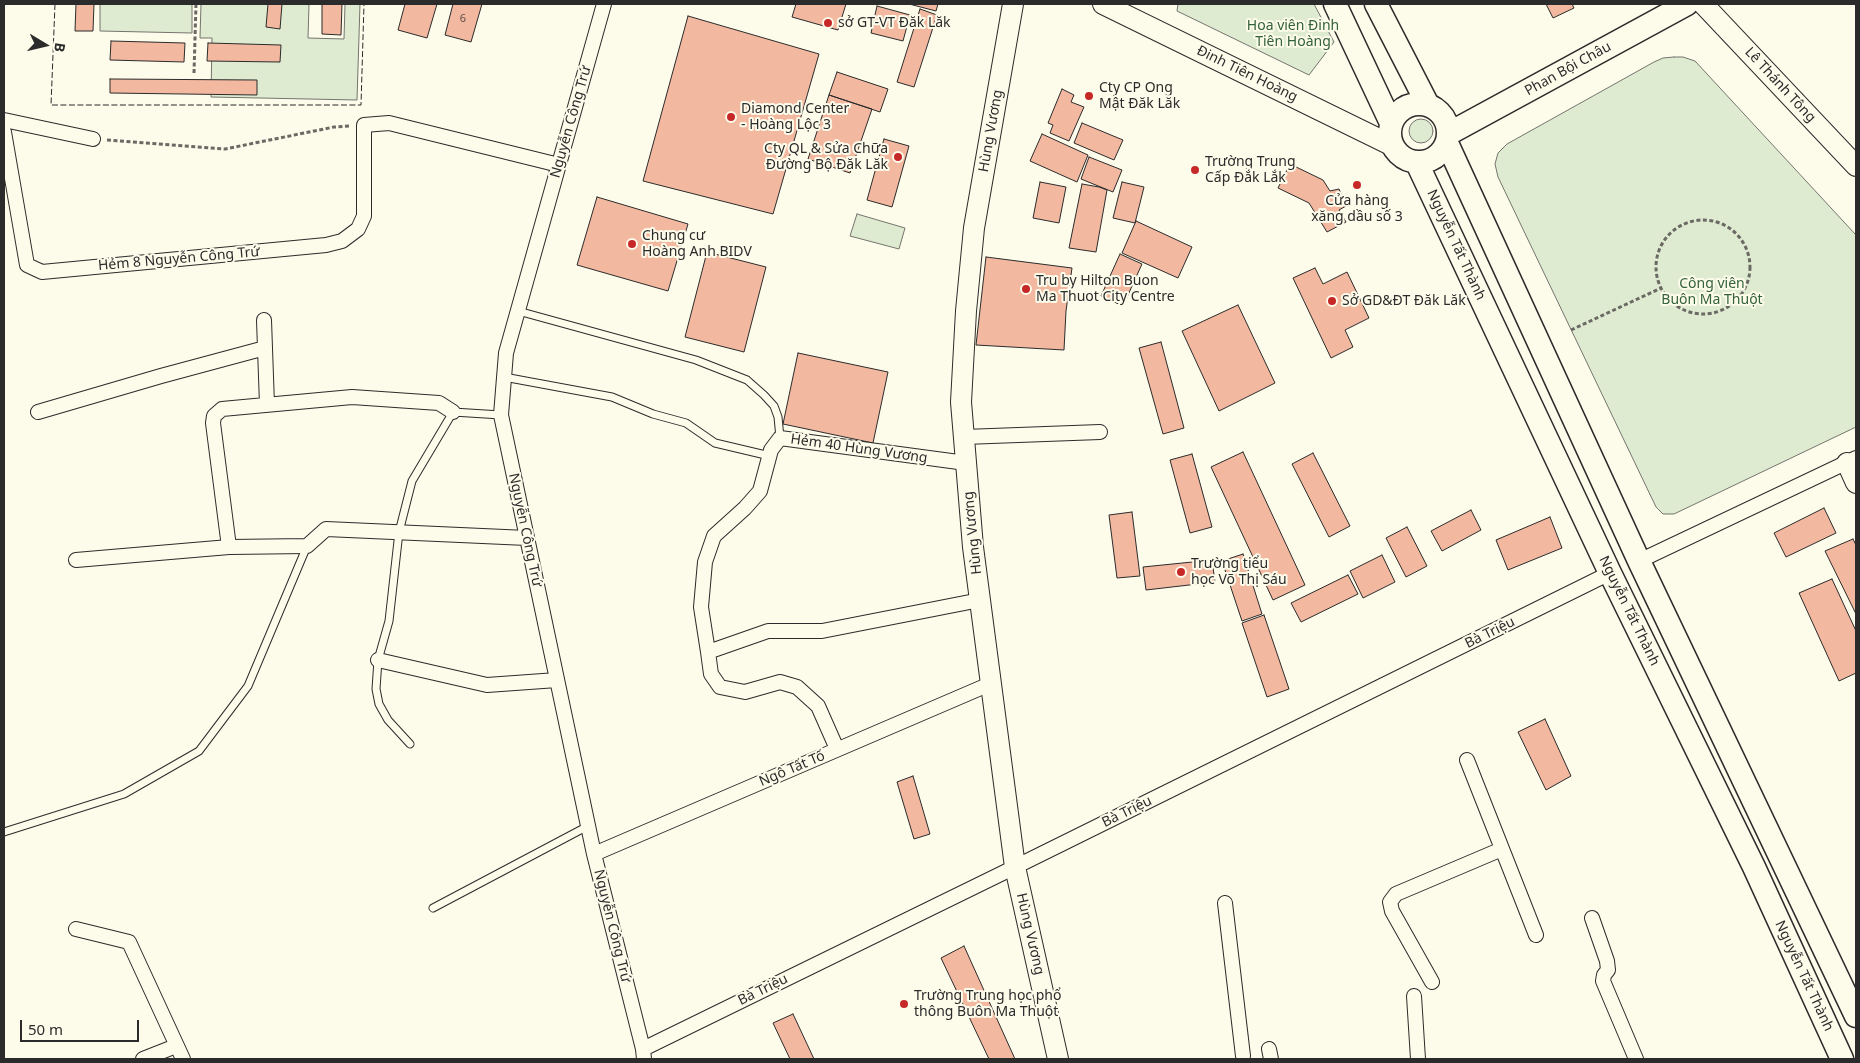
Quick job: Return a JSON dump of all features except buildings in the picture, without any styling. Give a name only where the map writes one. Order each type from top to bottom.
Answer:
[{"type":"main road","points":[[1335,4],[1391,123]]},
{"type":"main road","points":[[1376,4],[1428,105],[1442,115],[1447,124],[1447,138],[1443,151],[1436,158],[1427,162],[1417,163],[1402,158],[1392,145],[1391,123],[1401,110],[1408,106],[1414,104],[1428,105]]},
{"type":"main road","name":"Phan Bội Châu","points":[[1447,138],[1687,4]]},
{"type":"main road","points":[[1447,138],[1639,561],[1856,1016]]},
{"type":"main road","name":"Nguyễn Tất Thành","points":[[1417,163],[1610,574],[1754,867],[1842,1059]]},
{"type":"main road","points":[[1610,574],[1639,561]]},
{"type":"street","name":"Nguyễn Công Trứ","points":[[604,4],[506,353],[501,415],[594,854],[643,1054]]},
{"type":"street","name":"Hùng Vương","points":[[1013,4],[974,228],[966,311],[962,402],[973,547],[1016,867],[1058,1059]]},
{"type":"street","name":"Đinh Tiên Hoàng","points":[[1103,4],[1392,145]]},
{"type":"street","name":"Lê Thánh Tông","points":[[1703,4],[1855,161]]},
{"type":"street","points":[[4,120],[93,139]]},
{"type":"street","points":[[364,125],[389,123],[559,165]]},
{"type":"street","name":"Hẻm 8 Nguyễn Công Trứ","points":[[4,132],[27,265],[42,272],[326,246],[342,241],[358,229],[364,216],[364,125]]},
{"type":"street","points":[[264,320],[267,405]]},
{"type":"street","points":[[38,412],[265,348]]},
{"type":"street","points":[[229,547],[213,423],[214,416],[222,409],[352,397],[439,403],[453,412]]},
{"type":"street","points":[[964,437],[1100,432]]},
{"type":"street","name":"Hẻm 40 Hùng Vương","points":[[838,749],[818,706],[797,687],[780,682],[745,692],[720,687],[711,674],[701,606],[705,562],[714,536],[745,508],[760,491],[771,450],[780,438],[966,463]]},
{"type":"street","points":[[1639,561],[1852,460],[1856,483]]},
{"type":"street","points":[[76,560],[229,547],[307,546],[326,529],[527,538]]},
{"type":"street","name":"Bà Triệu","points":[[643,1054],[1016,867],[1610,574]]},
{"type":"street","points":[[708,652],[768,631],[822,631],[980,600]]},
{"type":"street","points":[[378,660],[487,685],[557,680]]},
{"type":"street","name":"Ngô Tất Tố","points":[[594,854],[990,684]]},
{"type":"street","points":[[1467,760],[1536,935]]},
{"type":"street","points":[[1432,982],[1392,911],[1390,902],[1396,894],[1502,849]]},
{"type":"street","points":[[1225,903],[1244,1056]]},
{"type":"street","points":[[1592,918],[1608,961],[1608,970],[1604,975],[1603,981],[1606,991],[1636,1059]]},
{"type":"street","points":[[76,929],[129,942],[183,1059]]},
{"type":"street","points":[[1414,996],[1418,1059]]},
{"type":"street","points":[[143,1059],[176,1046]]},
{"type":"lane","points":[[518,311],[696,360],[747,380],[774,406],[778,417],[780,438]]},
{"type":"lane","points":[[504,376],[612,397],[653,414],[686,423],[715,444],[770,456]]},
{"type":"lane","points":[[410,744],[388,720],[379,704],[376,689],[378,660],[389,621],[399,532],[412,480],[453,412],[501,415]]},
{"type":"lane","points":[[4,832],[124,794],[199,751],[248,686],[307,546]]},
{"type":"lane","points":[[433,908],[588,826]]},
{"type":"path","points":[[194,73],[196,4]]},
{"type":"path","points":[[93,139],[225,149],[334,127],[364,125]]},
{"type":"path","points":[[1705,219],[1727,226],[1745,244],[1750,269],[1742,296],[1718,313],[1686,312],[1668,300],[1661,288],[1656,278],[1659,248],[1676,228],[1705,219]]},
{"type":"path","points":[[1571,330],[1661,288]]},
{"type":"green space","points":[[100,4],[192,4],[192,33],[100,31]]},
{"type":"green space","points":[[201,4],[309,4],[308,38],[344,39],[345,4],[360,4],[357,100],[211,97],[212,38],[200,38]]},
{"type":"green space","name":"Hoa viên Đinh Tiên Hoàng","points":[[1178,4],[1314,4],[1334,42],[1309,75],[1177,11]]},
{"type":"green space","name":"Công viên Buôn Ma Thuột","points":[[1683,57],[1695,61],[1856,235],[1856,427],[1674,514],[1663,514],[1656,507],[1498,177],[1495,164],[1498,153],[1507,144],[1654,62],[1663,58]]},
{"type":"green space","points":[[1421,119],[1430,122],[1433,131],[1430,140],[1421,143],[1412,140],[1409,131],[1412,122]]},
{"type":"green space","points":[[857,214],[905,228],[899,249],[850,236]]},
{"type":"fence","points":[[55,4],[51,105],[361,105],[364,4]]},
{"type":"place","name":"sở GT-VT Đăk Lăk","points":[[828,23]]},
{"type":"place","name":"Cty CP Ong Mật Đăk Lăk","points":[[1089,96]]},
{"type":"place","name":"Diamond Center - Hoàng Lộc 3","points":[[731,117]]},
{"type":"place","name":"Cty QL & Sửa Chữa Đường Bộ Đăk Lăk","points":[[898,157]]},
{"type":"place","name":"Trường Trung Cấp Đắk Lắk","points":[[1195,170]]},
{"type":"place","name":"Cửa hàng xăng dầu số 3","points":[[1357,185]]},
{"type":"place","name":"Chung cư Hoàng Anh BIDV","points":[[632,244]]},
{"type":"place","name":"Tru by Hilton Buon Ma Thuot City Centre","points":[[1026,289]]},
{"type":"place","name":"Sở GD&ĐT Đăk Lăk","points":[[1332,301]]},
{"type":"place","name":"Trường tiểu học Võ Thị Sáu","points":[[1181,572]]},
{"type":"place","name":"Trường Trung học phổ thông Buôn Ma Thuột","points":[[904,1004]]}]
